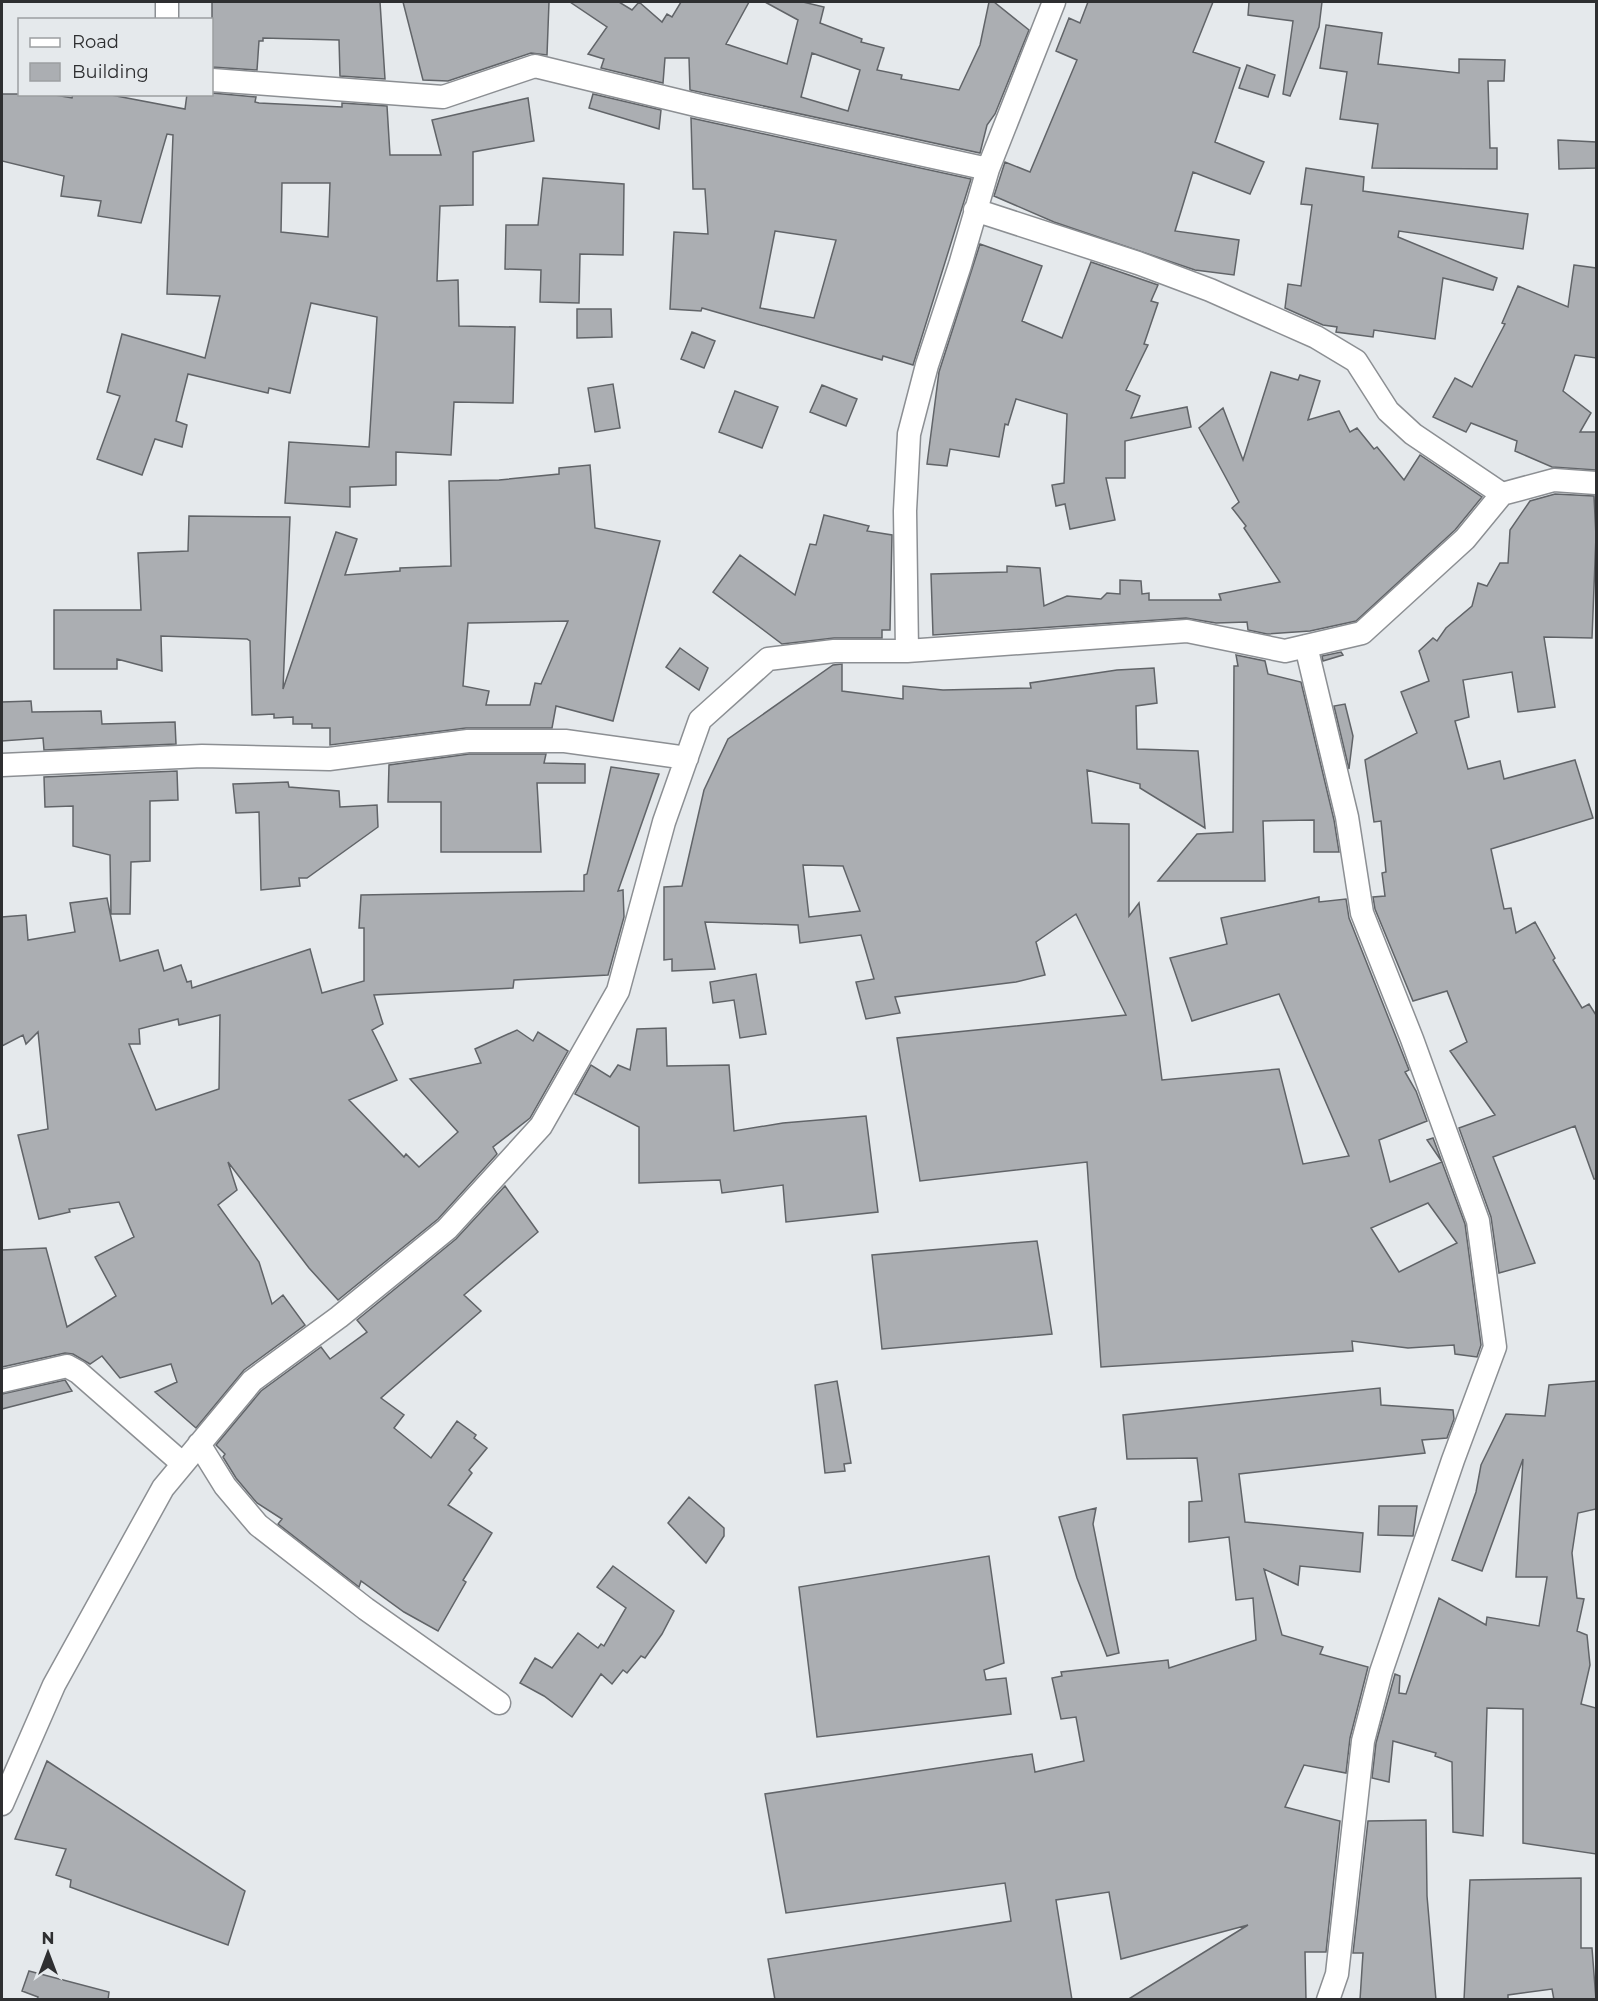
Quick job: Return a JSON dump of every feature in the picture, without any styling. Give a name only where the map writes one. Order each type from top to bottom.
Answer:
[{"type":"street","points":[[167,2],[167,18]]},
{"type":"street","points":[[907,651],[905,511],[909,434],[927,365],[988,169],[1054,2]]},
{"type":"street","points":[[213,80],[443,97],[535,66],[700,106],[988,169]]},
{"type":"street","points":[[975,210],[1169,274],[1316,337],[1356,361],[1388,411],[1413,434],[1502,494]]},
{"type":"street","points":[[2,1804],[54,1685],[163,1488],[252,1381],[339,1317],[447,1229],[541,1126],[618,991],[664,822],[700,720],[768,659],[834,651],[907,651],[1187,631],[1285,651],[1362,633],[1465,539],[1502,494],[1554,480],[1596,483]]},
{"type":"street","points":[[1306,645],[1347,818],[1362,913],[1412,1039],[1478,1221],[1495,1347],[1453,1460],[1381,1672],[1363,1741],[1336,1974],[1328,2000]]},
{"type":"street","points":[[2,765],[202,756],[329,759],[468,741],[565,741],[687,758]]},
{"type":"street","points":[[2,1381],[67,1366],[78,1372],[183,1464]]},
{"type":"street","points":[[200,1444],[225,1486],[258,1525],[366,1609],[499,1703]]},
{"type":"building","points":[[212,2],[380,2],[385,79],[340,76],[339,40],[263,38],[263,41],[259,41],[257,70],[213,67]]},
{"type":"building","points":[[403,2],[549,2],[547,55],[531,53],[448,81],[423,80]]},
{"type":"building","points":[[570,2],[619,2],[632,10],[639,2],[662,22],[667,14],[672,17],[681,2],[749,2],[726,44],[787,64],[798,20],[765,2],[803,2],[824,7],[820,23],[862,39],[861,42],[884,48],[877,70],[902,75],[901,79],[959,90],[980,45],[989,2],[994,2],[1029,30],[995,114],[987,125],[980,153],[690,90],[689,58],[665,58],[663,83],[601,68],[604,59],[588,54],[607,27]],"holes":[[[812,53],[860,70],[848,111],[801,97]]]},
{"type":"building","points":[[1088,2],[1213,2],[1193,52],[1240,68],[1215,142],[1264,162],[1250,194],[1193,172],[1175,231],[1239,240],[1234,275],[1195,270],[1054,222],[994,196],[1005,162],[1030,172],[1077,60],[1056,51],[1069,18],[1080,23]]},
{"type":"building","points":[[1249,2],[1322,2],[1319,27],[1290,96],[1283,94],[1293,21],[1248,15]]},
{"type":"building","points":[[1326,25],[1382,33],[1378,64],[1459,73],[1459,59],[1505,60],[1504,81],[1488,81],[1490,148],[1497,148],[1497,169],[1372,168],[1378,124],[1340,119],[1347,72],[1320,68]]},
{"type":"building","points":[[1247,65],[1275,75],[1268,97],[1239,88]]},
{"type":"building","points":[[213,93],[256,97],[255,102],[259,103],[342,107],[342,103],[387,106],[390,155],[441,155],[432,120],[528,98],[534,141],[473,152],[473,205],[440,206],[437,281],[458,280],[459,326],[515,327],[513,403],[454,402],[451,455],[396,452],[396,485],[350,487],[350,507],[285,503],[289,442],[369,447],[377,317],[311,303],[290,393],[269,388],[268,393],[188,374],[176,421],[187,425],[182,447],[155,439],[142,475],[97,459],[120,396],[107,392],[122,334],[205,358],[220,296],[167,294],[173,135],[167,134],[141,223],[98,216],[101,201],[61,196],[64,176],[2,161],[2,94],[72,98],[72,96],[117,96],[185,109],[187,96],[213,96]],"holes":[[[282,183],[330,183],[328,237],[281,232]]]},
{"type":"building","points":[[593,94],[661,110],[659,129],[589,108]]},
{"type":"building","points":[[691,118],[971,179],[913,365],[883,356],[882,360],[702,308],[701,311],[670,309],[674,232],[708,234],[705,189],[693,189]],"holes":[[[775,231],[836,240],[814,318],[760,308]]]},
{"type":"building","points":[[1558,140],[1596,142],[1596,168],[1559,169]]},
{"type":"building","points":[[1306,168],[1364,177],[1363,191],[1528,214],[1523,249],[1399,231],[1398,237],[1497,278],[1493,290],[1443,278],[1435,339],[1374,330],[1373,337],[1336,332],[1337,327],[1323,325],[1285,308],[1288,284],[1301,286],[1312,205],[1301,204]]},
{"type":"building","points":[[543,178],[624,184],[623,255],[580,254],[579,303],[540,302],[541,270],[505,269],[506,225],[538,225]]},
{"type":"building","points":[[980,244],[1042,266],[1022,321],[1062,338],[1091,262],[1158,285],[1151,301],[1158,303],[1144,344],[1148,345],[1126,390],[1140,396],[1131,418],[1187,407],[1191,427],[1125,441],[1125,478],[1106,478],[1115,520],[1070,529],[1065,504],[1056,506],[1052,485],[1064,483],[1067,414],[1016,399],[1008,425],[1005,424],[999,457],[950,449],[947,466],[927,464],[939,372]]},
{"type":"building","points":[[1574,265],[1596,268],[1596,358],[1575,355],[1563,391],[1591,413],[1580,432],[1596,432],[1596,470],[1552,467],[1515,451],[1517,441],[1471,423],[1466,432],[1433,417],[1455,378],[1472,387],[1505,324],[1502,323],[1518,286],[1568,307]]},
{"type":"building","points":[[577,309],[611,309],[612,337],[577,338]]},
{"type":"building","points":[[692,332],[715,341],[704,368],[681,359]]},
{"type":"building","points":[[1271,372],[1298,380],[1300,375],[1320,381],[1308,420],[1339,411],[1350,432],[1357,428],[1374,449],[1377,447],[1404,480],[1420,455],[1482,497],[1455,530],[1356,621],[1310,631],[1267,634],[1248,630],[1247,622],[1216,623],[1186,618],[933,635],[931,574],[1007,572],[1007,566],[1040,568],[1044,606],[1067,596],[1101,599],[1107,593],[1120,594],[1120,580],[1141,581],[1142,594],[1149,593],[1149,600],[1221,600],[1219,594],[1280,582],[1244,528],[1246,526],[1232,508],[1239,502],[1199,428],[1223,408],[1243,460]]},
{"type":"building","points":[[613,384],[620,428],[595,432],[588,388]]},
{"type":"building","points":[[822,385],[857,399],[846,426],[810,412]]},
{"type":"building","points":[[735,391],[778,407],[762,448],[719,432]]},
{"type":"building","points":[[590,465],[595,528],[660,541],[613,721],[556,706],[552,728],[466,728],[330,745],[330,728],[312,728],[312,724],[293,724],[293,717],[274,718],[274,714],[252,715],[250,641],[247,639],[161,636],[162,671],[117,659],[117,669],[54,669],[54,610],[141,610],[138,553],[188,551],[189,516],[290,517],[283,689],[336,532],[357,539],[345,575],[400,571],[400,568],[451,566],[449,481],[499,480],[559,474],[559,468]],"holes":[[[568,621],[541,684],[535,683],[530,705],[486,705],[489,691],[463,686],[468,623]]]},
{"type":"building","points":[[1555,494],[1594,496],[1596,536],[1592,638],[1544,637],[1555,707],[1518,712],[1512,672],[1463,680],[1469,717],[1455,721],[1468,769],[1500,761],[1504,779],[1575,760],[1593,818],[1491,849],[1504,909],[1511,908],[1516,933],[1535,922],[1555,958],[1553,960],[1582,1008],[1589,1004],[1596,1015],[1596,1179],[1594,1179],[1575,1126],[1493,1157],[1535,1263],[1499,1273],[1491,1217],[1459,1128],[1495,1115],[1450,1051],[1467,1042],[1447,991],[1413,1001],[1375,909],[1373,897],[1385,896],[1382,873],[1386,872],[1381,821],[1374,822],[1365,760],[1417,733],[1401,692],[1429,681],[1419,651],[1433,638],[1437,641],[1446,628],[1472,606],[1478,583],[1487,586],[1500,563],[1508,563],[1510,530],[1530,501]]},
{"type":"building","points":[[824,515],[869,526],[867,531],[892,535],[890,630],[882,630],[882,638],[834,638],[782,644],[713,592],[740,555],[795,595],[810,544],[816,545]]},
{"type":"building","points":[[680,648],[708,668],[699,690],[666,667]]},
{"type":"building","points":[[1341,652],[1343,655],[1323,661],[1322,656]]},
{"type":"building","points":[[1236,655],[1265,661],[1268,674],[1301,682],[1334,820],[1339,852],[1314,852],[1314,820],[1263,821],[1265,881],[1158,881],[1197,834],[1233,832],[1234,666],[1238,666]]},
{"type":"building","points":[[842,664],[842,691],[903,699],[903,686],[943,690],[1031,688],[1030,683],[1117,670],[1154,668],[1157,703],[1136,706],[1137,749],[1198,751],[1205,828],[1140,788],[1140,784],[1087,770],[1092,823],[1129,824],[1129,916],[1139,903],[1162,1080],[1279,1069],[1303,1164],[1349,1156],[1279,994],[1192,1021],[1170,958],[1227,944],[1221,918],[1319,897],[1319,902],[1346,899],[1349,918],[1409,1070],[1405,1072],[1416,1091],[1427,1121],[1379,1140],[1390,1182],[1442,1162],[1465,1224],[1481,1345],[1477,1357],[1455,1354],[1454,1345],[1408,1348],[1352,1341],[1353,1351],[1101,1367],[1087,1162],[920,1181],[897,1038],[1126,1015],[1076,914],[1036,942],[1045,975],[1016,982],[895,997],[900,1013],[866,1019],[856,982],[874,979],[861,935],[800,943],[798,925],[705,922],[715,969],[672,971],[672,959],[664,960],[664,887],[682,886],[704,790],[728,739],[833,665]],"holes":[[[803,865],[843,866],[860,911],[809,917]],[[1428,1203],[1457,1243],[1399,1272],[1371,1228]]]},
{"type":"building","points":[[31,701],[32,712],[101,711],[102,724],[175,722],[176,744],[44,750],[43,738],[2,741],[2,702]]},
{"type":"building","points":[[1345,704],[1353,736],[1349,769],[1334,706]]},
{"type":"building","points":[[469,754],[546,754],[544,763],[585,764],[585,783],[537,783],[541,852],[441,852],[441,802],[388,802],[389,765]]},
{"type":"building","points":[[611,767],[659,774],[618,891],[623,890],[624,917],[608,975],[514,980],[513,988],[374,995],[383,1024],[372,1030],[397,1080],[349,1100],[404,1157],[406,1154],[419,1167],[458,1132],[410,1079],[481,1063],[475,1049],[517,1030],[533,1041],[538,1032],[568,1051],[530,1118],[493,1147],[497,1154],[438,1219],[338,1300],[309,1268],[228,1162],[237,1190],[218,1205],[259,1262],[272,1304],[283,1295],[305,1325],[244,1370],[196,1428],[155,1392],[177,1382],[171,1364],[120,1378],[102,1356],[90,1364],[73,1354],[65,1353],[2,1367],[2,1250],[46,1248],[67,1327],[116,1296],[95,1257],[134,1237],[119,1202],[69,1209],[70,1212],[39,1219],[18,1135],[48,1129],[38,1032],[26,1044],[23,1035],[2,1046],[2,917],[26,915],[28,940],[75,932],[70,903],[107,898],[120,961],[158,950],[164,971],[181,965],[187,982],[191,981],[192,988],[310,949],[322,993],[364,981],[364,928],[359,928],[361,895],[584,891],[584,875],[587,874]],"holes":[[[220,1015],[219,1089],[156,1110],[129,1044],[140,1044],[139,1029],[178,1019],[179,1025]]]},
{"type":"building","points":[[177,771],[178,800],[150,801],[150,861],[131,862],[130,914],[111,914],[110,855],[73,846],[73,806],[45,807],[44,777]]},
{"type":"building","points":[[288,782],[289,787],[339,791],[340,807],[377,805],[378,827],[307,878],[299,878],[300,886],[261,890],[259,812],[236,813],[233,784]]},
{"type":"building","points":[[756,974],[766,1034],[740,1038],[734,1000],[713,1003],[710,982]]},
{"type":"building","points":[[666,1028],[667,1066],[729,1065],[734,1131],[783,1123],[866,1116],[878,1212],[786,1222],[783,1185],[722,1193],[720,1180],[639,1183],[639,1127],[575,1094],[591,1065],[610,1077],[618,1065],[630,1070],[637,1029]]},
{"type":"building","points":[[1433,1138],[1442,1162],[1427,1140]]},
{"type":"building","points":[[505,1186],[538,1232],[464,1295],[481,1311],[381,1398],[404,1415],[394,1428],[431,1458],[457,1421],[476,1435],[474,1438],[487,1448],[469,1470],[472,1473],[448,1505],[492,1533],[463,1580],[466,1582],[438,1631],[404,1612],[361,1581],[359,1587],[278,1524],[282,1519],[257,1503],[236,1478],[223,1457],[225,1454],[216,1445],[261,1391],[321,1347],[330,1359],[367,1332],[357,1320],[456,1239]]},
{"type":"building","points":[[1037,1241],[1052,1334],[882,1349],[872,1255]]},
{"type":"building","points":[[65,1380],[72,1391],[2,1409],[2,1394]]},
{"type":"building","points":[[837,1381],[851,1463],[844,1464],[845,1471],[825,1473],[815,1385]]},
{"type":"building","points":[[1596,1381],[1596,1509],[1578,1513],[1572,1553],[1577,1598],[1584,1599],[1577,1631],[1587,1635],[1590,1665],[1581,1704],[1596,1708],[1596,1854],[1523,1843],[1523,1709],[1487,1708],[1483,1836],[1453,1832],[1452,1762],[1435,1756],[1436,1753],[1393,1741],[1389,1782],[1372,1778],[1376,1743],[1395,1674],[1400,1676],[1399,1693],[1406,1694],[1439,1598],[1486,1625],[1487,1617],[1539,1626],[1547,1577],[1516,1577],[1523,1459],[1482,1571],[1452,1560],[1476,1492],[1481,1465],[1506,1414],[1545,1416],[1549,1385]]},
{"type":"building","points":[[1380,1388],[1381,1405],[1453,1410],[1454,1419],[1447,1438],[1422,1440],[1425,1453],[1239,1474],[1245,1522],[1363,1533],[1360,1572],[1300,1566],[1298,1585],[1264,1569],[1282,1635],[1323,1647],[1320,1654],[1368,1667],[1350,1738],[1346,1773],[1304,1765],[1285,1807],[1340,1821],[1326,1952],[1305,1952],[1306,2000],[1127,2000],[1248,1925],[1121,1959],[1109,1892],[1056,1900],[1072,2000],[775,2000],[768,1959],[1011,1921],[1005,1883],[786,1913],[765,1794],[1032,1754],[1035,1772],[1084,1761],[1076,1717],[1061,1719],[1052,1678],[1062,1676],[1061,1672],[1168,1660],[1169,1668],[1256,1640],[1253,1598],[1236,1600],[1229,1537],[1189,1542],[1189,1502],[1202,1501],[1197,1458],[1127,1459],[1123,1415]]},
{"type":"building","points":[[689,1497],[724,1528],[724,1536],[706,1563],[668,1523]]},
{"type":"building","points":[[1379,1506],[1417,1506],[1413,1536],[1378,1535]]},
{"type":"building","points":[[1096,1508],[1093,1524],[1119,1653],[1107,1656],[1077,1578],[1059,1517]]},
{"type":"building","points":[[989,1556],[1004,1663],[984,1670],[986,1680],[1006,1678],[1011,1714],[817,1737],[799,1587]]},
{"type":"building","points":[[613,1566],[674,1611],[662,1634],[645,1658],[641,1656],[627,1673],[623,1670],[612,1684],[601,1674],[572,1717],[544,1696],[520,1683],[535,1658],[552,1668],[578,1633],[598,1648],[601,1644],[604,1646],[626,1608],[597,1587]]},
{"type":"building","points":[[47,1761],[245,1891],[228,1945],[70,1887],[71,1880],[56,1875],[66,1849],[15,1839]]},
{"type":"building","points":[[1426,1820],[1427,1896],[1436,2000],[1360,2000],[1363,1953],[1353,1953],[1368,1821]]},
{"type":"building","points":[[1581,1878],[1581,1948],[1592,1948],[1596,2000],[1554,2000],[1552,1989],[1508,1995],[1508,2000],[1464,2000],[1470,1880]]},
{"type":"building","points":[[29,1971],[109,1992],[108,2000],[37,2000],[38,1997],[22,1991]]}]
